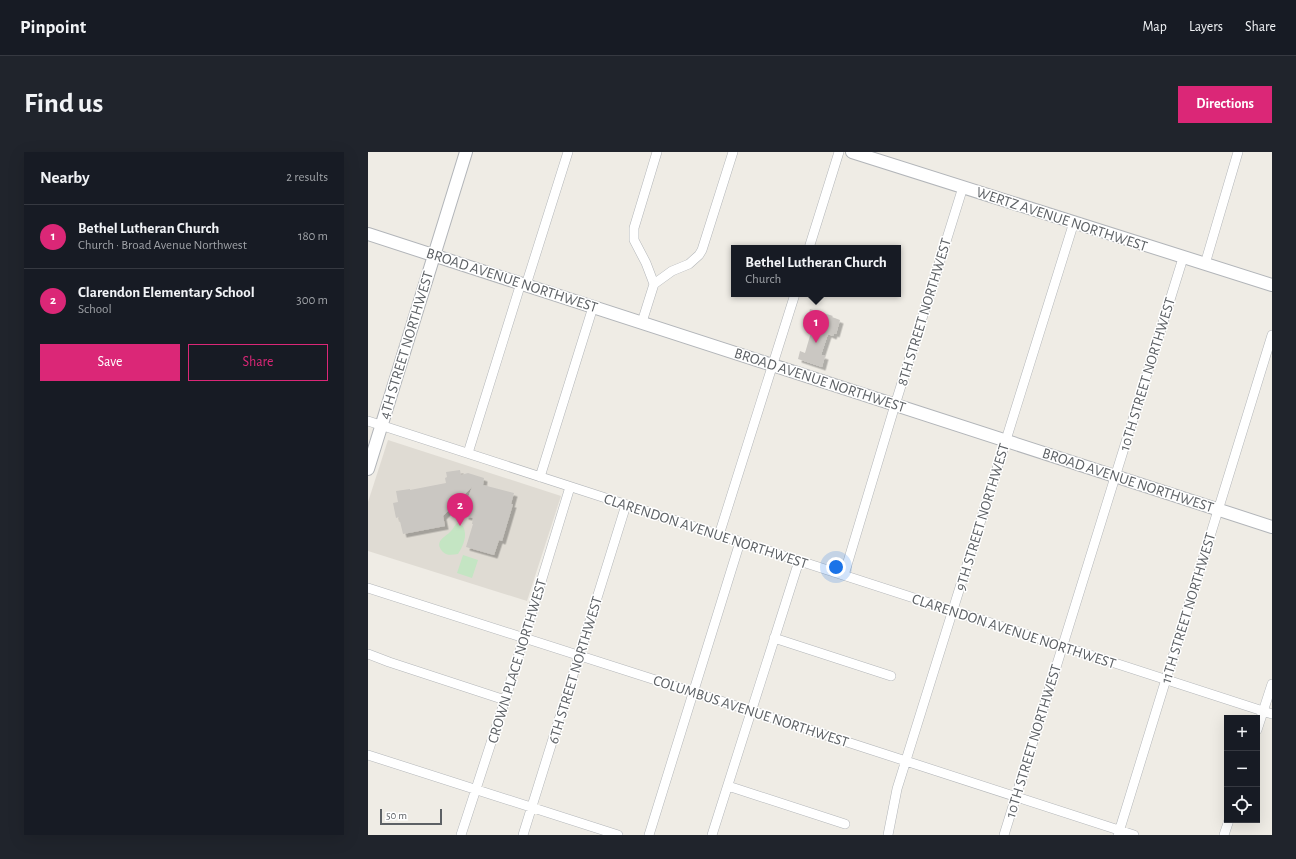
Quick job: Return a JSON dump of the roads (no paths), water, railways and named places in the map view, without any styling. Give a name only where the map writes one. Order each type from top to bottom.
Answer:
[{"type":"street","name":"4TH STREET NORTHWEST","points":[[368,469],[466,152]]},
{"type":"street","points":[[468,453],[568,152]]},
{"type":"street","points":[[654,284],[646,263],[634,240],[634,228],[657,152]]},
{"type":"street","points":[[642,322],[654,284],[672,271],[689,264],[702,250],[734,152]]},
{"type":"street","points":[[810,245],[839,152]]},
{"type":"street","name":"WERTZ AVENUE NORTHWEST","points":[[852,152],[1272,285]]},
{"type":"street","points":[[1205,264],[1238,152]]},
{"type":"street","name":"8TH STREET NORTHWEST","points":[[844,575],[963,187]]},
{"type":"street","name":"9TH STREET NORTHWEST","points":[[888,835],[897,789],[1074,222]]},
{"type":"street","name":"BROAD AVENUE NORTHWEST","points":[[368,234],[1272,527]]},
{"type":"street","name":"10TH STREET NORTHWEST","points":[[1004,835],[1183,258]]},
{"type":"street","points":[[719,535],[794,297]]},
{"type":"street","points":[[540,477],[593,307]]},
{"type":"street","name":"11TH STREET NORTHWEST","points":[[1119,833],[1272,335]]},
{"type":"street","name":"CLARENDON AVENUE NORTHWEST","points":[[368,421],[1268,713]]},
{"type":"street","name":"CROWN PLACE NORTHWEST","points":[[461,835],[505,700],[570,487]]},
{"type":"street","name":"6TH STREET NORTHWEST","points":[[523,835],[626,505]]},
{"type":"street","points":[[649,835],[740,542]]},
{"type":"street","points":[[712,835],[799,561]]},
{"type":"street","name":"COLUMBUS AVENUE NORTHWEST","points":[[368,588],[906,761],[1119,833],[1134,835]]},
{"type":"street","points":[[774,638],[891,676]]},
{"type":"street","points":[[368,654],[505,700]]},
{"type":"street","points":[[1260,725],[1268,713],[1272,684]]},
{"type":"street","points":[[368,755],[618,835]]},
{"type":"street","points":[[728,786],[845,824]]},
{"type":"street","points":[[1224,835],[1228,823]]},
{"type":"place","name":"Bethel Lutheran Church","points":[[816,343]]},
{"type":"place","name":"Clarendon Elementary School","points":[[460,526]]}]
